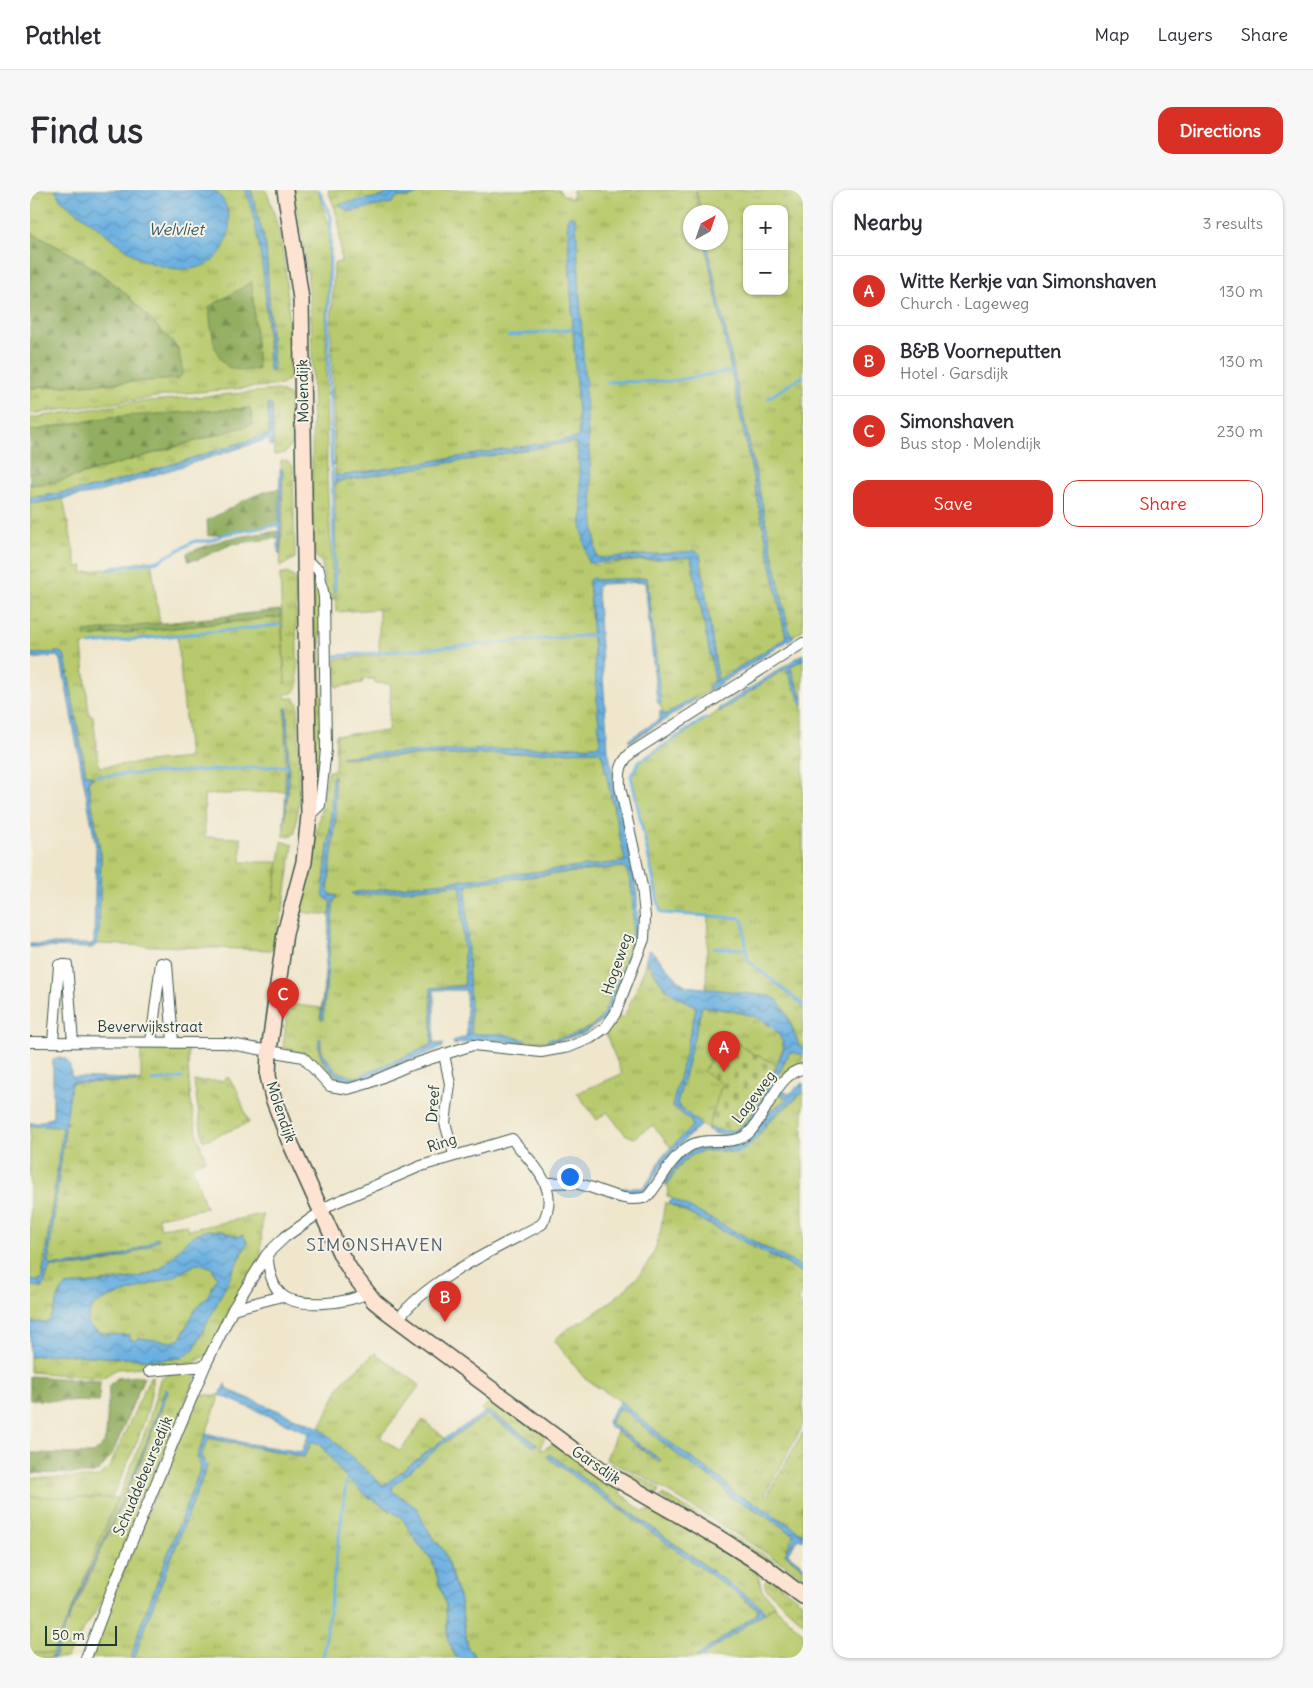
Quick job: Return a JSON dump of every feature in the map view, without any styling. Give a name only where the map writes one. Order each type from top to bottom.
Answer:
[{"type":"main road","name":"Molendijk","points":[[280,190],[290,219]]},
{"type":"main road","name":"Molendijk","points":[[285,190],[302,299],[309,816],[304,862],[285,933],[269,1051],[268,1076],[272,1098],[341,1254],[368,1292],[398,1319]]},
{"type":"main road","name":"Garsdijk","points":[[398,1319],[606,1473],[764,1566],[803,1596]]},
{"type":"street","name":"Hogeweg","points":[[269,1051],[303,1057],[330,1086],[348,1088],[473,1045],[532,1052],[551,1051],[591,1038],[605,1028],[618,1009],[644,939],[645,917],[642,886],[620,787],[619,774],[622,762],[632,752],[803,643]]},
{"type":"street","points":[[150,1042],[161,963],[167,964],[173,1042]]},
{"type":"street","points":[[53,1042],[59,965],[68,965],[73,1042]]},
{"type":"street","name":"Beverwijkstraat","points":[[30,1042],[225,1043],[269,1051]]},
{"type":"street","name":"Dreef","points":[[444,1054],[450,1084],[445,1123],[447,1138],[454,1154]]},
{"type":"street","name":"Lageweg","points":[[547,1183],[573,1183],[616,1196],[641,1199],[647,1197],[670,1164],[687,1147],[700,1142],[734,1141],[749,1132],[784,1080],[794,1072],[803,1069]]},
{"type":"street","name":"Ring","points":[[267,1254],[285,1237],[332,1204],[412,1169],[454,1154],[512,1138],[547,1183]]},
{"type":"street","points":[[398,1319],[410,1304],[432,1286],[542,1224],[549,1212],[547,1183]]},
{"type":"street","points":[[267,1254],[270,1275],[282,1296],[290,1300],[311,1303],[351,1301],[368,1292]]},
{"type":"street","name":"Schuddebeursedijk","points":[[86,1658],[112,1589],[205,1366],[233,1308],[267,1254]]},
{"type":"street","points":[[233,1308],[282,1296]]},
{"type":"street","points":[[149,1371],[205,1366]]},
{"type":"green space","points":[[30,190],[55,190],[60,199],[138,258],[153,264],[183,268],[229,224],[225,205],[221,197],[214,190],[246,190],[255,216],[264,270],[269,370],[273,371],[266,247],[251,190],[266,190],[274,212],[284,259],[287,283],[290,378],[281,385],[186,393],[30,414],[30,388],[178,379],[178,348],[123,291],[104,276],[75,256],[30,232]]},
{"type":"green space","points":[[292,190],[318,190],[330,228],[326,328],[327,480],[334,600],[326,598],[322,563],[316,557],[314,550],[311,324],[308,279],[302,235]]},
{"type":"green space","points":[[328,190],[394,190],[380,197],[334,206]]},
{"type":"green space","points":[[427,190],[559,190],[562,194],[572,199],[573,190],[695,190],[698,205],[683,205],[683,250],[706,250],[786,638],[718,680],[700,554],[600,558],[596,555],[585,390],[587,382],[584,374],[575,217],[569,216],[567,220],[579,434],[577,438],[340,476],[335,474],[331,327],[334,263],[341,262],[339,224],[334,206],[339,204],[348,212],[392,203],[397,197],[410,197]]},
{"type":"green space","points":[[696,190],[803,190],[803,630],[793,636],[789,632],[708,250],[728,250],[728,205],[699,205]]},
{"type":"green space","points":[[30,232],[75,256],[123,291],[178,348],[183,373],[178,379],[30,388]]},
{"type":"green space","points":[[252,282],[258,370],[234,369],[227,366],[218,354],[213,338],[209,307]]},
{"type":"green space","points":[[278,390],[290,396],[292,444],[285,453],[274,455],[272,405],[268,405],[269,433],[267,435],[98,487],[30,498],[30,485],[56,482],[253,424],[250,408],[73,423],[30,431],[30,418],[138,402]]},
{"type":"green space","points":[[250,408],[253,424],[56,482],[30,485],[30,431],[110,417]]},
{"type":"green space","points":[[573,442],[579,448],[583,517],[581,524],[593,565],[691,556],[715,680],[708,689],[709,691],[664,715],[660,705],[647,578],[589,580],[600,742],[596,746],[342,756],[343,758],[598,751],[602,755],[625,860],[622,862],[355,892],[458,885],[461,889],[465,982],[463,985],[431,988],[432,1045],[368,1073],[352,1077],[340,1073],[332,1067],[324,1055],[321,1039],[318,1044],[321,1058],[329,1069],[353,1081],[354,1085],[343,1083],[326,1073],[303,1055],[294,1050],[283,1048],[288,1004],[321,1008],[320,1019],[334,900],[338,897],[330,894],[328,890],[336,815],[334,775],[332,777],[331,820],[323,891],[327,899],[331,901],[330,915],[299,912],[310,867],[328,772],[335,769],[336,735],[388,731],[391,684],[375,683],[375,679],[363,679],[362,683],[336,687],[336,659],[379,655],[379,609],[336,612],[335,486],[339,481]]},
{"type":"green space","points":[[281,460],[287,461],[293,466],[295,558],[280,567],[283,512]]},
{"type":"green space","points":[[280,489],[279,525],[208,536],[207,520],[251,497],[270,490]]},
{"type":"green space","points":[[63,499],[77,567],[83,566],[82,573],[151,560],[160,624],[85,632],[85,637],[281,617],[285,684],[280,575],[287,573],[295,578],[298,687],[293,693],[285,694],[285,698],[294,698],[298,704],[299,799],[295,833],[292,836],[283,836],[289,782],[287,708],[285,708],[285,791],[204,795],[205,837],[241,838],[241,862],[279,862],[282,841],[293,845],[283,909],[273,950],[97,944],[101,856],[88,782],[94,776],[86,774],[66,662],[59,652],[30,654],[30,504]],"holes":[[[177,635],[189,758],[99,767],[93,716],[89,715],[82,645]]]},
{"type":"green space","points":[[277,531],[277,538],[232,544],[199,559],[188,561],[187,553],[226,539]]},
{"type":"green space","points":[[313,570],[319,583],[323,759],[315,806]]},
{"type":"green space","points":[[280,610],[281,617],[85,637],[84,632]]},
{"type":"green space","points":[[803,659],[803,699],[790,667]]},
{"type":"green space","points":[[786,668],[803,707],[803,1048],[799,1045],[785,1011],[770,996],[706,989],[708,916],[662,913],[660,910],[631,776],[639,762]]},
{"type":"green space","points":[[624,867],[628,873],[632,892],[633,916],[631,938],[616,984],[599,1020],[581,1031],[565,1037],[541,1041],[473,1034],[470,1030],[466,892],[468,885],[472,883]]},
{"type":"green space","points":[[647,963],[667,991],[693,1004],[696,1009],[673,1106],[691,1121],[693,1126],[671,1148],[653,1125],[634,1138],[625,1134],[607,1112],[597,1120],[577,1093],[622,1074],[605,1032],[617,1014],[624,1018]]},
{"type":"green space","points":[[702,1006],[756,1016],[764,1021],[782,1039],[784,1047],[776,1064],[752,1053],[728,1037],[722,1084],[708,1128],[701,1125],[677,1104]]},
{"type":"green space","points":[[727,1037],[752,1053],[776,1064],[766,1091],[755,1110],[742,1126],[729,1131],[708,1128],[722,1084],[703,1071]]},
{"type":"green space","points":[[141,1047],[188,1047],[191,1104],[197,1133],[206,1159],[192,1166],[206,1208],[158,1217],[160,1228],[186,1224],[188,1230],[262,1214],[261,1255],[209,1353],[194,1363],[117,1369],[102,1378],[30,1372],[30,1357],[58,1354],[155,1360],[181,1358],[194,1349],[247,1243],[246,1239],[222,1231],[175,1252],[161,1268],[138,1277],[66,1286],[60,1294],[48,1322],[30,1323],[30,1286],[43,1287],[50,1267],[107,1262],[134,1253],[159,1239],[120,1256],[93,1262],[50,1265],[48,1262],[71,1083],[141,1082]]},
{"type":"green space","points":[[792,1051],[803,1055],[803,1067],[775,1084],[788,1054]]},
{"type":"green space","points":[[228,1077],[237,1090],[249,1123],[203,1141],[194,1081],[222,1081]]},
{"type":"green space","points":[[778,1091],[788,1099],[769,1112],[740,1146],[695,1149],[681,1158],[665,1182],[668,1183],[678,1168],[692,1154],[706,1151],[741,1152],[753,1142],[771,1119],[803,1092],[803,1268],[667,1196],[669,1187],[661,1182],[677,1161],[689,1151],[696,1147],[733,1143],[750,1134],[764,1116]]},
{"type":"green space","points":[[30,1126],[63,1127],[41,1280],[30,1280]]},
{"type":"green space","points":[[665,1202],[793,1267],[803,1274],[803,1290],[798,1301],[803,1304],[803,1425],[765,1494],[767,1496],[803,1432],[803,1534],[759,1505],[733,1493],[726,1483],[669,1442],[620,1401],[585,1379],[555,1341],[565,1331],[589,1317],[615,1298],[639,1275],[651,1258],[657,1245]]},
{"type":"green space","points":[[198,1263],[213,1268],[217,1278],[207,1297],[195,1310],[180,1339],[173,1342],[130,1340],[130,1335],[101,1332],[87,1323],[90,1311],[96,1304],[108,1298],[173,1277]]},
{"type":"green space","points":[[375,1353],[420,1385],[380,1437],[400,1451],[423,1420],[445,1438],[383,1486],[320,1428],[341,1383]]},
{"type":"green space","points":[[191,1372],[196,1376],[104,1598],[66,1658],[54,1658],[66,1625],[85,1587],[162,1409],[161,1402],[136,1467],[51,1658],[30,1658],[34,1529],[105,1531],[147,1427],[160,1380],[167,1374]]},
{"type":"green space","points":[[30,1376],[100,1381],[99,1402],[30,1400]]},
{"type":"green space","points":[[152,1376],[144,1423],[110,1502],[30,1501],[30,1478],[99,1477],[110,1466]]},
{"type":"green space","points":[[144,1377],[112,1455],[99,1471],[90,1474],[30,1473],[30,1453],[93,1454],[104,1443],[106,1436],[109,1386],[117,1378]]},
{"type":"green space","points":[[196,1395],[220,1395],[197,1457],[201,1467],[139,1630],[131,1658],[88,1658]]},
{"type":"green space","points":[[493,1398],[545,1436],[540,1448],[543,1450],[554,1443],[585,1465],[642,1511],[650,1511],[654,1507],[756,1567],[762,1590],[776,1606],[764,1613],[698,1560],[549,1454],[547,1457],[726,1584],[759,1612],[695,1658],[477,1658],[468,1648],[460,1601],[444,1551],[406,1500],[392,1491],[394,1484],[442,1444],[487,1415],[536,1446],[537,1444],[490,1411],[485,1412],[482,1409]]},
{"type":"green space","points":[[620,1407],[679,1456],[721,1485],[731,1498],[756,1510],[793,1534],[785,1554],[803,1568],[803,1576],[643,1476],[606,1459],[617,1431],[659,1463],[661,1460],[610,1423],[609,1421]]},
{"type":"green space","points":[[207,1438],[304,1457],[312,1441],[321,1446],[343,1474],[367,1496],[402,1518],[417,1542],[432,1560],[446,1606],[447,1633],[453,1653],[457,1658],[135,1658],[143,1631],[207,1466],[201,1456]]},
{"type":"green space","points":[[604,1462],[641,1478],[659,1489],[657,1494],[616,1470],[602,1465]]},
{"type":"green space","points":[[663,1494],[775,1562],[803,1582],[803,1590],[660,1497]]},
{"type":"green space","points":[[30,1497],[117,1498],[54,1653],[30,1653]]},
{"type":"green space","points":[[769,1577],[803,1603],[803,1623],[766,1589],[764,1583]]},
{"type":"green space","points":[[774,1606],[803,1633],[803,1658],[700,1658]]},
{"type":"water","name":"Welvliet","points":[[55,190],[214,190],[222,199],[227,211],[228,235],[224,246],[217,256],[207,264],[188,269],[158,265],[138,258],[60,199]]},
{"type":"water","points":[[246,190],[251,190],[266,247],[273,371],[269,371],[268,325],[261,257]]},
{"type":"water","points":[[394,190],[428,190],[410,197],[397,197],[392,203],[348,212],[339,204],[380,197]]},
{"type":"water","points":[[571,215],[576,221],[596,555],[600,558],[697,551],[700,554],[718,680],[786,638],[706,250],[708,250],[789,632],[794,637],[709,691],[708,687],[715,680],[691,557],[588,563],[581,524],[583,517],[577,444],[573,442],[339,481],[335,486],[335,474],[340,476],[577,438],[579,434],[567,220]]},
{"type":"water","points":[[268,404],[272,405],[273,446],[270,446],[269,439],[96,493],[30,504],[30,498],[98,487],[267,435],[269,433]]},
{"type":"water","points":[[280,469],[283,470],[280,555],[278,552]]},
{"type":"water","points":[[592,578],[599,580],[647,578],[661,703],[659,704],[657,701],[645,582],[600,584],[597,588],[608,750],[633,867],[637,895],[638,928],[632,956],[605,1019],[583,1034],[547,1044],[548,1039],[561,1038],[589,1028],[600,1019],[607,1006],[625,960],[631,938],[633,916],[632,892],[628,873],[624,867],[472,883],[467,887],[466,892],[471,1032],[473,1034],[503,1034],[525,1040],[525,1044],[489,1040],[454,1045],[453,1041],[465,1037],[467,1034],[466,990],[434,990],[434,1044],[443,1043],[443,1047],[359,1080],[343,1079],[336,1075],[325,1062],[319,1046],[319,1038],[321,1039],[321,1050],[336,1071],[354,1078],[432,1045],[431,988],[463,986],[465,982],[461,889],[458,885],[354,896],[351,893],[622,862],[625,860],[602,755],[598,751],[341,757],[373,753],[596,746],[600,742],[589,580]]},
{"type":"water","points":[[59,652],[64,654],[66,662],[86,774],[94,778],[88,782],[101,856],[99,933],[97,944],[92,948],[30,947],[30,944],[91,944],[94,942],[96,847],[61,660],[58,656],[30,659],[30,654]]},
{"type":"water","points":[[803,654],[803,659],[790,667],[803,699],[803,707],[786,668],[719,712],[718,709]]},
{"type":"water","points":[[695,697],[697,699],[630,742],[628,740],[660,719],[660,711],[665,715]]},
{"type":"water","points":[[285,708],[287,708],[289,782],[284,825],[287,764]]},
{"type":"water","points":[[334,775],[336,815],[328,890],[330,894],[338,897],[334,900],[323,1020],[321,1020],[331,902],[324,897],[323,891],[331,820],[332,777]]},
{"type":"water","points":[[648,950],[652,951],[679,981],[687,986],[770,996],[777,1000],[785,1011],[799,1045],[803,1048],[803,1055],[790,1052],[768,1097],[749,1126],[737,1134],[723,1136],[707,1129],[732,1131],[751,1116],[765,1093],[784,1047],[779,1035],[762,1020],[738,1012],[702,1006],[677,1104],[701,1125],[684,1140],[662,1166],[648,1188],[632,1193],[613,1188],[642,1188],[650,1179],[663,1156],[692,1126],[691,1121],[672,1106],[696,1009],[693,1004],[672,994],[658,978],[650,964],[645,964]]},
{"type":"water","points":[[58,1057],[68,1061],[72,1077],[131,1079],[142,1082],[71,1083],[48,1262],[50,1265],[64,1265],[93,1262],[120,1256],[146,1245],[158,1237],[159,1239],[147,1247],[121,1258],[78,1266],[50,1267],[43,1287],[30,1286],[30,1280],[41,1280],[45,1264],[63,1127],[30,1126],[30,1123],[38,1123],[53,1117],[53,1060]]},
{"type":"water","points":[[803,1083],[803,1092],[767,1123],[747,1148],[733,1153],[703,1151],[690,1157],[679,1168],[668,1184],[665,1182],[681,1158],[695,1149],[740,1146],[769,1112],[787,1099],[778,1091],[780,1089],[789,1094]]},
{"type":"water","points":[[673,1199],[797,1264],[803,1268],[803,1274],[793,1267],[670,1204],[669,1202]]},
{"type":"water","points":[[208,1230],[222,1231],[237,1237],[243,1235],[247,1243],[194,1349],[181,1358],[155,1360],[58,1354],[30,1357],[30,1323],[47,1322],[51,1318],[60,1294],[66,1286],[129,1279],[152,1273],[167,1263],[192,1236]],"holes":[[[198,1263],[213,1268],[217,1278],[207,1297],[195,1310],[180,1339],[173,1342],[139,1338],[136,1341],[130,1340],[130,1335],[101,1333],[87,1323],[90,1311],[96,1304],[108,1298],[173,1277]]]},
{"type":"water","points":[[225,1384],[226,1389],[320,1428],[383,1486],[444,1439],[487,1411],[537,1444],[534,1447],[487,1415],[442,1444],[392,1487],[392,1491],[417,1508],[429,1533],[444,1551],[460,1601],[468,1648],[477,1658],[457,1658],[448,1641],[446,1606],[432,1560],[417,1542],[402,1518],[367,1496],[343,1474],[321,1446],[312,1441],[304,1457],[209,1438],[201,1456],[207,1466],[143,1631],[135,1658],[131,1658],[139,1630],[201,1467],[197,1457],[206,1433],[245,1443],[302,1452],[308,1435],[306,1432],[220,1395]]},
{"type":"water","points":[[165,1388],[168,1391],[136,1473],[66,1625],[54,1658],[51,1658],[65,1624],[127,1491],[154,1423]]},
{"type":"water","points":[[620,1401],[669,1442],[726,1483],[733,1493],[759,1505],[803,1534],[803,1540],[799,1538],[788,1554],[803,1565],[803,1568],[785,1554],[794,1537],[793,1534],[756,1510],[731,1498],[721,1485],[679,1456],[620,1407],[610,1423],[661,1460],[660,1462],[608,1425],[607,1421]]},
{"type":"water","points":[[549,1454],[759,1605],[764,1610],[764,1613],[700,1658],[695,1658],[757,1614],[758,1609],[547,1457]]},
{"type":"waterway","points":[[319,190],[331,217],[328,326],[335,592]]},
{"type":"waterway","points":[[508,336],[572,329]]},
{"type":"waterway","points":[[607,382],[672,381],[731,371]]},
{"type":"waterway","points":[[768,398],[803,376]]},
{"type":"waterway","points":[[107,570],[158,561],[195,541],[210,541],[225,534],[279,525]]},
{"type":"waterway","points":[[90,644],[280,625]]},
{"type":"waterway","points":[[336,656],[593,635]]},
{"type":"waterway","points":[[706,718],[639,762],[631,776],[660,910],[662,913],[739,918],[743,921],[748,961],[803,1005]]},
{"type":"waterway","points":[[97,776],[287,766]]},
{"type":"waterway","points":[[713,948],[746,949]]},
{"type":"waterway","points":[[152,1081],[182,1078]]},
{"type":"waterway","points":[[323,1658],[347,1477]]},
{"type":"place","name":"Simonshaven","points":[[283,1019]]},
{"type":"place","name":"Witte Kerkje van Simonshaven","points":[[724,1072]]},
{"type":"place","name":"B&B Voorneputten","points":[[445,1322]]},
{"type":"district","name":"SIMONSHAVEN","points":[[375,1245]]}]
